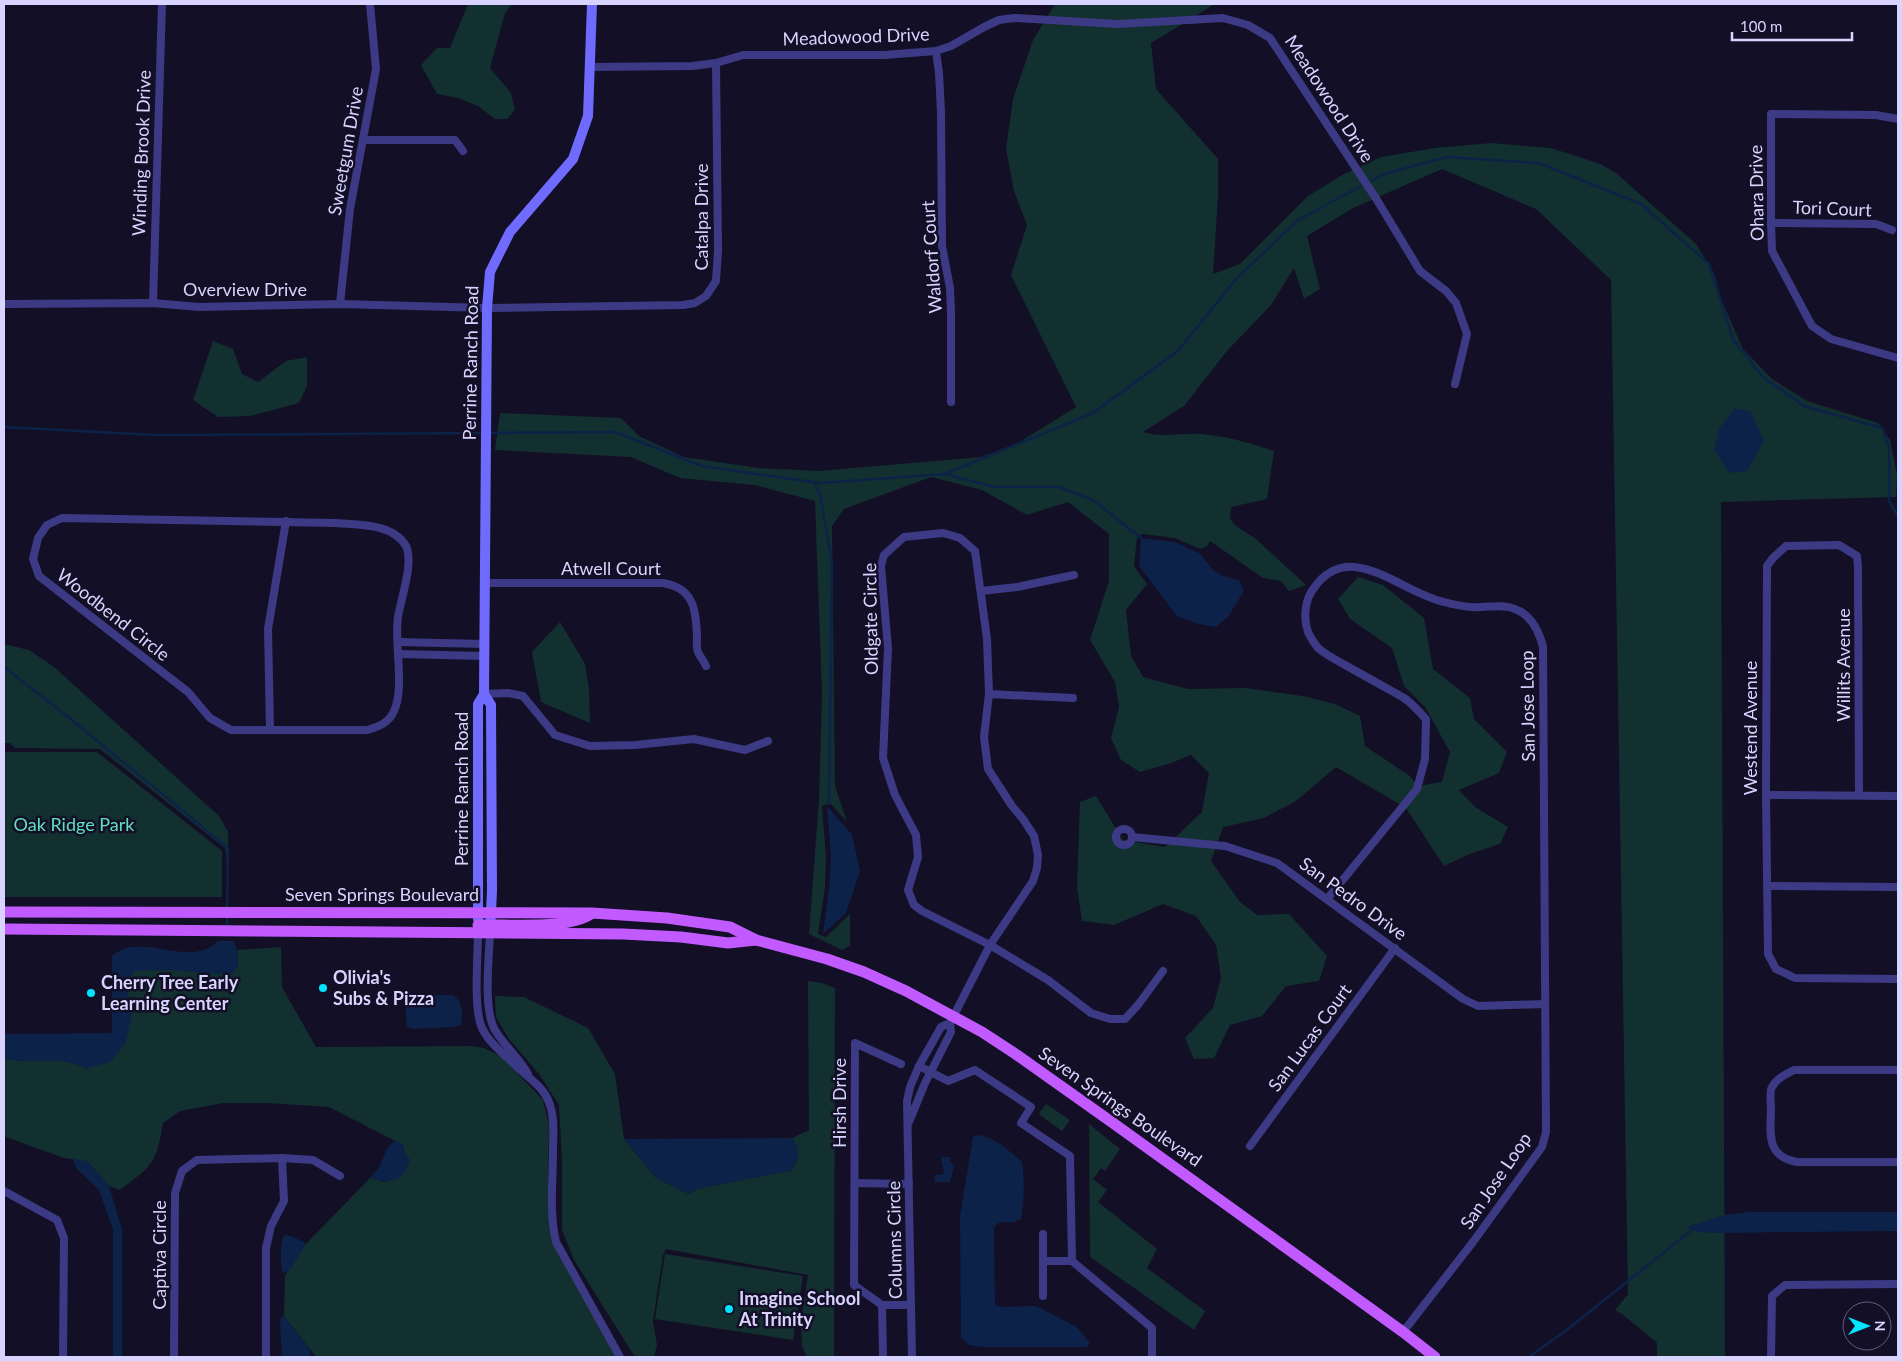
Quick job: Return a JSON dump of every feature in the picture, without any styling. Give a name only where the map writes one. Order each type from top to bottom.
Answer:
[{"type":"main road","name":"Seven Springs Boulevard","points":[[4,912],[279,913],[490,923],[651,935],[728,943],[756,940]]},
{"type":"main road","points":[[244,930],[268,923],[277,917],[279,913]]},
{"type":"main road","name":"Seven Springs Boulevard","points":[[4,929],[244,930],[478,923],[567,924],[592,914],[650,916],[730,927],[756,940],[827,959],[864,972],[906,991],[951,1020],[1001,1044],[1114,1123],[1435,1357]]},
{"type":"street","name":"Winding Brook Drive","points":[[153,303],[162,4]]},
{"type":"street","name":"Sweetgum Drive","points":[[340,304],[350,208],[376,69],[370,4]]},
{"type":"street","name":"Perrine Ranch Road","points":[[529,1076],[497,1048],[482,1029],[478,1005],[478,704],[484,694],[487,308],[490,272],[510,232],[572,159],[588,116],[592,4]]},
{"type":"street","name":"Meadowood Drive","points":[[591,67],[692,66],[716,64],[743,55],[884,55],[936,51],[952,46],[999,20],[1014,18],[1118,24],[1223,18],[1248,25],[1270,38],[1377,200],[1420,271],[1446,292],[1456,303],[1467,334],[1455,384]]},
{"type":"street","name":"Waldorf Court","points":[[936,51],[940,73],[942,246],[950,288],[951,402]]},
{"type":"street","name":"Catalpa Drive","points":[[487,308],[683,305],[695,303],[706,296],[716,281],[718,250],[716,64]]},
{"type":"street","name":"Ohara Drive","points":[[1898,120],[1876,115],[1771,114],[1772,251],[1812,326],[1831,339],[1898,358]]},
{"type":"street","points":[[363,140],[455,140],[463,151]]},
{"type":"street","name":"Tori Court","points":[[1771,223],[1876,224],[1892,230]]},
{"type":"street","name":"Overview Drive","points":[[4,304],[153,303],[199,307],[340,304],[487,308]]},
{"type":"street","name":"Woodbend Circle","points":[[62,518],[286,521],[377,526],[396,534],[406,546],[409,563],[398,618],[398,642],[398,693],[394,712],[381,726],[367,730],[231,730],[210,718],[188,692],[39,576],[33,559],[38,538],[47,525],[62,518]]},
{"type":"street","points":[[270,729],[268,629],[286,521]]},
{"type":"street","name":"Oldgate Circle","points":[[951,1020],[990,945],[1032,881],[1038,868],[1038,855],[1034,836],[988,769],[984,737],[989,694],[987,639],[975,551],[960,538],[943,533],[904,537],[884,555],[881,566],[888,648],[883,758],[895,795],[916,835],[918,857],[908,890],[914,905],[922,911],[990,945]]},
{"type":"street","name":"Westend Avenue","points":[[1839,545],[1786,546],[1767,566],[1766,795],[1768,954],[1776,969],[1795,978],[1898,979]]},
{"type":"street","name":"Willits Avenue","points":[[1839,545],[1857,556],[1858,566],[1859,795]]},
{"type":"street","name":"San Jose Loop","points":[[1328,898],[1417,789],[1425,759],[1426,719],[1406,699],[1337,661],[1318,648],[1308,631],[1306,619],[1306,606],[1313,589],[1324,576],[1337,569],[1353,566],[1369,568],[1391,580],[1442,602],[1481,607],[1496,605],[1516,609],[1528,616],[1539,631],[1543,647],[1546,1132],[1542,1146],[1473,1242],[1403,1332]]},
{"type":"street","points":[[981,591],[1074,575]]},
{"type":"street","name":"Atwell Court","points":[[485,583],[663,583],[673,585],[683,591],[691,600],[696,613],[697,651],[706,666]]},
{"type":"street","points":[[398,642],[484,644]]},
{"type":"street","points":[[398,654],[484,656]]},
{"type":"street","points":[[484,694],[508,693],[523,696],[555,734],[590,746],[635,745],[694,739],[745,750],[768,741]]},
{"type":"street","name":"Perrine Ranch Road","points":[[484,694],[491,704],[490,1016],[495,1030],[547,1098],[553,1116],[552,1222],[556,1242],[620,1357]]},
{"type":"street","points":[[989,694],[1074,698]]},
{"type":"street","points":[[1766,795],[1898,796]]},
{"type":"street","name":"San Pedro Drive","points":[[1132,837],[1225,846],[1277,863],[1328,898],[1463,999],[1478,1006],[1545,1004]]},
{"type":"street","points":[[1768,886],[1898,887]]},
{"type":"street","points":[[990,945],[1048,980],[1092,1013],[1110,1019],[1125,1019],[1138,1005],[1163,971]]},
{"type":"street","name":"San Lucas Court","points":[[1250,1146],[1395,948]]},
{"type":"street","name":"Columns Circle","points":[[909,1122],[931,1072],[952,1032],[951,1020],[942,1026],[919,1066],[910,1087],[907,1101],[909,1122],[912,1357]]},
{"type":"street","name":"Hirsh Drive","points":[[882,1306],[854,1285],[855,1043],[901,1064]]},
{"type":"street","points":[[919,1066],[948,1081],[975,1070],[1031,1107],[1021,1123],[1070,1156],[1072,1261]]},
{"type":"street","points":[[1898,1070],[1794,1070],[1780,1077],[1771,1088],[1771,1142],[1776,1152],[1786,1160],[1797,1162],[1898,1162]]},
{"type":"street","points":[[266,1357],[266,1248],[271,1226],[284,1201],[282,1158]]},
{"type":"street","name":"Captiva Circle","points":[[174,1357],[175,1192],[182,1171],[197,1160],[282,1158],[313,1160],[340,1176]]},
{"type":"street","points":[[855,1183],[909,1184]]},
{"type":"street","points":[[4,1191],[57,1220],[64,1238],[63,1357]]},
{"type":"street","points":[[1043,1234],[1043,1296]]},
{"type":"street","points":[[1043,1261],[1072,1261],[1152,1328],[1152,1357]]},
{"type":"street","points":[[1771,1357],[1772,1296],[1785,1284],[1898,1284]]},
{"type":"street","points":[[883,1357],[882,1306],[911,1305]]},
{"type":"green space","points":[[468,4],[512,4],[505,13],[490,68],[511,93],[515,110],[507,119],[495,119],[478,106],[458,98],[437,94],[421,65],[437,48],[450,48]]},
{"type":"green space","points":[[1055,4],[1215,4],[1151,43],[1156,89],[1218,159],[1218,197],[1213,274],[1240,264],[1308,196],[1344,174],[1381,157],[1435,148],[1491,143],[1551,148],[1600,164],[1616,173],[1696,244],[1714,273],[1722,301],[1743,349],[1772,379],[1807,401],[1878,423],[1890,440],[1897,475],[1896,497],[1721,502],[1725,1357],[1657,1357],[1657,1343],[1615,1310],[1628,1294],[1611,280],[1536,209],[1442,169],[1353,208],[1307,236],[1320,289],[1304,299],[1294,268],[1271,305],[1227,351],[1184,406],[1143,432],[1158,435],[1210,435],[1238,440],[1274,451],[1267,499],[1231,507],[1230,519],[1236,526],[1256,539],[1306,585],[1289,591],[1281,581],[1263,578],[1210,541],[1207,546],[1200,549],[1175,538],[1142,534],[1137,538],[1134,566],[1147,584],[1126,610],[1131,656],[1143,677],[1188,689],[1245,688],[1303,696],[1335,704],[1360,716],[1365,746],[1410,776],[1418,786],[1442,782],[1450,752],[1425,707],[1404,686],[1392,648],[1350,619],[1338,599],[1358,577],[1383,585],[1424,618],[1433,669],[1470,698],[1474,719],[1507,752],[1499,773],[1459,790],[1475,807],[1508,827],[1500,844],[1472,853],[1444,866],[1406,808],[1336,767],[1296,801],[1264,818],[1223,827],[1211,861],[1240,902],[1257,915],[1289,914],[1327,956],[1319,981],[1286,986],[1262,1016],[1230,1025],[1214,1058],[1194,1059],[1185,1038],[1213,1008],[1221,978],[1216,945],[1196,916],[1163,904],[1114,925],[1082,921],[1077,888],[1080,802],[1096,796],[1123,840],[1165,847],[1202,812],[1209,773],[1191,755],[1140,772],[1121,760],[1111,738],[1119,707],[1115,682],[1090,640],[1109,581],[1109,534],[1068,502],[1027,515],[982,490],[931,477],[844,509],[832,526],[835,786],[847,822],[830,803],[822,806],[826,857],[825,887],[818,934],[826,937],[850,914],[850,946],[842,950],[809,934],[819,799],[822,694],[815,501],[754,485],[680,478],[631,457],[495,450],[500,413],[621,418],[639,436],[684,457],[758,468],[819,471],[981,457],[1018,443],[1076,407],[1011,275],[1027,225],[1014,191],[1006,149],[1013,99],[1033,40]]},
{"type":"green space","points":[[213,341],[233,349],[242,374],[258,382],[286,361],[307,357],[307,386],[299,403],[250,416],[218,417],[193,400]]},
{"type":"green space","points":[[560,622],[585,664],[589,689],[590,723],[541,702],[532,652]]},
{"type":"green space","points":[[4,644],[29,650],[54,667],[219,816],[228,832],[228,862],[225,848],[100,749],[15,748],[10,743],[4,743]]},
{"type":"green space","name":"Oak Ridge Park","points":[[4,752],[97,752],[222,851],[222,897],[4,897]]},
{"type":"green space","points":[[281,947],[282,987],[316,1047],[472,1046],[484,1048],[501,1056],[543,1100],[549,1125],[548,1199],[552,1242],[616,1357],[316,1357],[284,1316],[285,1276],[304,1246],[370,1178],[385,1182],[405,1153],[403,1145],[329,1107],[267,1103],[223,1103],[180,1111],[163,1123],[155,1156],[146,1169],[120,1190],[109,1186],[88,1162],[64,1158],[6,1137],[4,1132],[4,1058],[19,1061],[64,1061],[88,1068],[131,1021],[127,985],[134,970],[238,966],[237,950]]},
{"type":"green space","points":[[808,981],[822,983],[835,988],[834,1357],[807,1357],[802,1346],[801,1322],[808,1275],[666,1249],[663,1255],[653,1321],[657,1345],[654,1357],[635,1357],[574,1260],[562,1230],[562,1160],[559,1105],[539,1074],[509,1039],[496,1017],[495,996],[524,997],[588,1028],[615,1074],[624,1139],[656,1178],[689,1194],[696,1189],[792,1170],[798,1154],[792,1138],[809,1130]]},
{"type":"green space","points":[[1046,1104],[1070,1120],[1062,1131],[1040,1115],[1039,1113]]},
{"type":"green space","points":[[1089,1124],[1120,1149],[1105,1171],[1101,1168],[1093,1179],[1107,1190],[1098,1202],[1157,1249],[1147,1268],[1205,1311],[1194,1330],[1090,1257]]},
{"type":"green space","name":"Imagine School At Trinity","points":[[665,1254],[803,1276],[793,1340],[655,1319]]},
{"type":"water","points":[[1735,408],[1751,412],[1764,441],[1747,471],[1729,473],[1714,449],[1719,429]]},
{"type":"water","points":[[1141,538],[1175,542],[1199,553],[1214,571],[1223,576],[1239,580],[1244,591],[1228,617],[1216,627],[1199,624],[1177,616],[1139,566]]},
{"type":"water","points":[[827,806],[852,835],[860,871],[846,913],[823,934],[831,857]]},
{"type":"water","points":[[218,941],[234,941],[237,950],[238,966],[231,975],[169,970],[134,971],[127,985],[131,1021],[125,1044],[110,1062],[88,1068],[64,1061],[19,1061],[4,1058],[4,1034],[112,1033],[112,956],[124,949],[151,947],[180,952],[194,952],[207,949]]},
{"type":"water","points":[[452,995],[456,997],[462,1012],[461,1025],[413,1029],[407,1027],[405,1001],[406,996]]},
{"type":"water","points":[[976,1135],[1001,1144],[1022,1162],[1023,1169],[1024,1190],[1021,1219],[1013,1222],[998,1223],[994,1227],[995,1304],[1000,1307],[1036,1306],[1077,1327],[1090,1343],[1087,1347],[983,1347],[969,1345],[961,1338],[960,1216],[973,1137]]},
{"type":"water","points":[[792,1138],[797,1147],[798,1154],[792,1170],[697,1189],[689,1194],[656,1178],[624,1139]]},
{"type":"water","points":[[395,1140],[403,1145],[405,1153],[410,1160],[404,1173],[395,1180],[390,1181],[370,1178],[379,1167],[387,1149]]},
{"type":"water","points":[[941,1157],[950,1157],[950,1161],[954,1166],[950,1182],[935,1182],[935,1175],[944,1174]]},
{"type":"water","points":[[72,1158],[88,1162],[109,1186],[122,1229],[122,1357],[113,1357],[113,1230],[99,1190],[77,1169]]},
{"type":"water","points":[[1750,1212],[1898,1212],[1898,1231],[1711,1233],[1695,1231],[1687,1227],[1725,1215]]},
{"type":"water","points":[[284,1235],[304,1242],[305,1245],[290,1270],[285,1273],[282,1271],[281,1257],[281,1243]]},
{"type":"water","points":[[282,1316],[284,1316],[310,1350],[311,1354],[308,1357],[282,1357],[280,1323]]},
{"type":"waterway","points":[[488,433],[615,432],[702,466],[820,483],[945,474],[1093,413],[1178,351],[1236,279],[1298,220],[1384,174],[1447,157],[1539,163],[1641,204],[1709,264],[1733,339],[1763,377],[1804,406],[1882,428],[1889,447],[1889,501],[1898,516]]},
{"type":"waterway","points":[[4,427],[155,435],[483,433]]},
{"type":"waterway","points":[[945,474],[994,487],[1059,487],[1093,500],[1141,538]]},
{"type":"waterway","points":[[814,483],[820,494],[832,562],[829,804]]},
{"type":"waterway","points":[[4,667],[228,848],[227,909]]},
{"type":"waterway","points":[[227,915],[227,927]]},
{"type":"waterway","points":[[1529,1357],[1568,1329],[1692,1230]]},
{"type":"place","name":"Olivia's Subs & Pizza","points":[[323,988]]},
{"type":"place","name":"Cherry Tree Early Learning Center","points":[[91,993]]},
{"type":"place","name":"Imagine School At Trinity","points":[[729,1309]]}]
